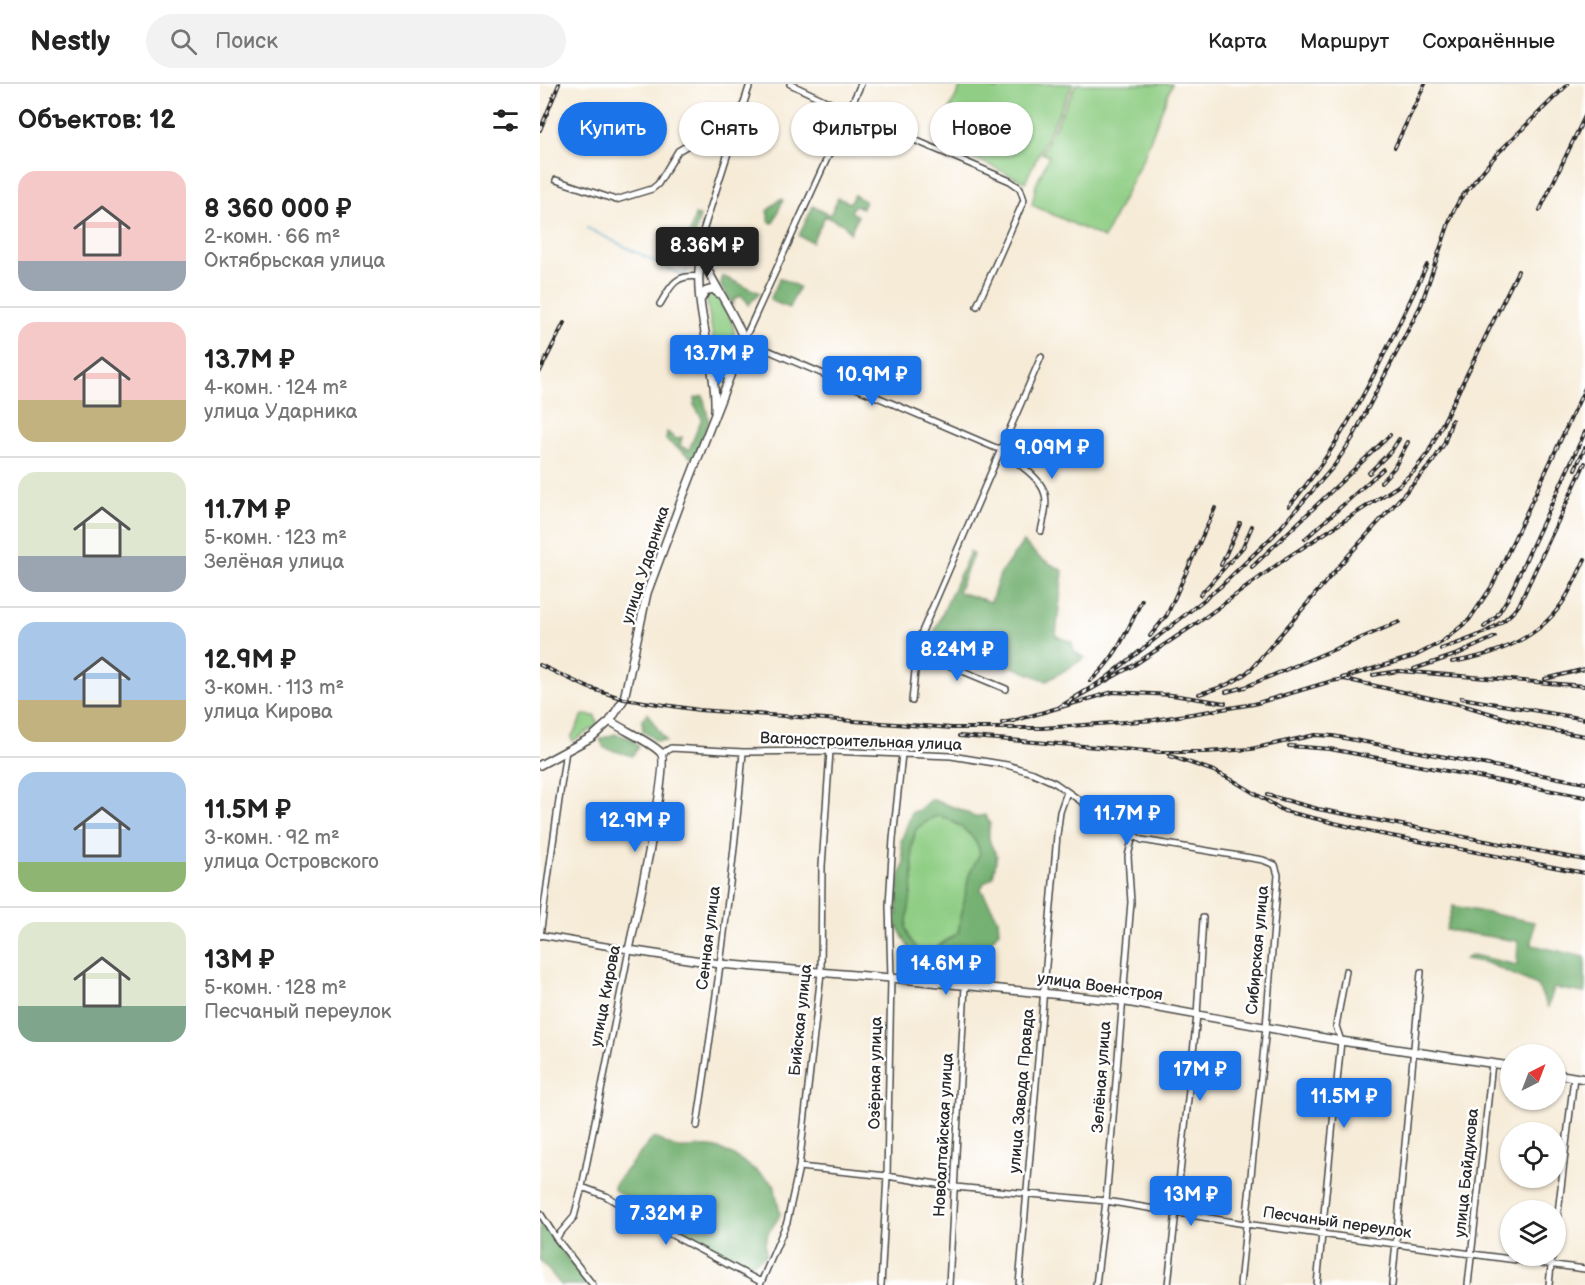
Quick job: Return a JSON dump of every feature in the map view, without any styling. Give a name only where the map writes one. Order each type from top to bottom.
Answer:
[{"type":"street","points":[[744,102],[750,84]]},
{"type":"street","points":[[790,84],[828,102]]},
{"type":"street","name":"улица Ударника","points":[[853,102],[861,84]]},
{"type":"street","points":[[918,142],[1010,181],[1022,191],[1024,200],[977,306]]},
{"type":"street","points":[[556,180],[616,200],[652,189],[658,184],[679,150]]},
{"type":"street","points":[[727,156],[703,231],[701,256],[711,280],[738,324],[744,340],[996,448],[1003,447]]},
{"type":"street","name":"улица Ударника","points":[[610,721],[624,699],[641,613],[659,558],[744,340],[829,156]]},
{"type":"street","name":"улица Ударника","points":[[701,256],[699,277],[701,303],[716,397],[715,418]]},
{"type":"street","points":[[660,304],[673,282],[682,278],[699,277]]},
{"type":"street","points":[[701,303],[706,291],[713,289],[720,295]]},
{"type":"street","points":[[912,701],[918,641],[1041,357]]},
{"type":"street","points":[[711,363],[718,373],[726,375],[733,369]]},
{"type":"street","points":[[1003,447],[1008,456],[1029,472],[1043,488],[1047,499],[1041,531]]},
{"type":"street","points":[[917,652],[1006,689]]},
{"type":"street","points":[[540,765],[592,737],[610,721],[661,754]]},
{"type":"street","name":"Вагоностроительная улица","points":[[661,754],[670,748],[743,752],[830,751],[951,756],[1007,765],[1033,772],[1055,783],[1142,840],[1263,860],[1277,867]]},
{"type":"street","points":[[540,936],[566,750]]},
{"type":"street","name":"Бийская улица","points":[[761,1284],[787,1222],[799,1167],[821,974],[822,866],[830,751]]},
{"type":"street","name":"Сенная улица","points":[[697,1126],[720,964],[739,809],[743,752]]},
{"type":"street","name":"улица Кирова","points":[[556,1238],[574,1216],[582,1186],[660,789],[664,760],[661,754]]},
{"type":"street","name":"Озёрная улица","points":[[881,1285],[887,1176],[891,978],[890,905],[893,839],[902,754]]},
{"type":"street","name":"улица Завода Правда","points":[[1019,1285],[1057,836],[1060,812],[1067,792]]},
{"type":"street","name":"Зелёная улица","points":[[1095,1285],[1107,1201],[1121,1001],[1131,902],[1128,856],[1133,836]]},
{"type":"street","name":"Сибирская улица","points":[[1240,1285],[1266,1027],[1277,867]]},
{"type":"street","points":[[1168,1285],[1197,1015],[1203,918]]},
{"type":"street","name":"улица Военстроя","points":[[540,936],[720,964],[1045,992],[1121,1001],[1341,1041],[1500,1064]]},
{"type":"street","points":[[1317,1285],[1341,1041],[1336,1026],[1346,971]]},
{"type":"street","points":[[1392,1285],[1421,972]]},
{"type":"street","name":"Новоалтайская улица","points":[[949,1285],[965,986]]},
{"type":"street","name":"улица Байдукова","points":[[1468,1285],[1492,1063]]},
{"type":"street","points":[[1566,1076],[1585,1079]]},
{"type":"street","points":[[1560,1200],[1574,1077]]},
{"type":"street","name":"Песчаный переулок","points":[[799,1167],[887,1176],[955,1187],[1107,1201],[1245,1224],[1500,1257]]},
{"type":"street","points":[[582,1186],[606,1196],[655,1226],[761,1284]]},
{"type":"street","points":[[540,1213],[556,1238],[593,1285]]},
{"type":"street","points":[[1549,1285],[1551,1266]]},
{"type":"street","name":"Песчаный переулок","points":[[1560,1266],[1585,1269]]},
{"type":"green space","points":[[962,84],[984,84],[997,90],[1000,84],[1073,84],[1025,182],[969,156],[1033,156],[1033,102],[953,102]]},
{"type":"green space","points":[[1076,84],[1172,84],[1144,156],[1104,238],[1032,205],[1036,185],[1049,156],[1042,153]]},
{"type":"green space","points":[[854,195],[865,201],[862,208],[854,205],[851,212],[858,216],[850,233],[845,225],[825,216],[812,242],[799,236],[813,206],[830,215],[838,198],[850,203]]},
{"type":"green space","points":[[780,199],[783,200],[773,223],[770,222],[767,211]]},
{"type":"green space","points":[[695,215],[700,216],[693,243],[688,241]]},
{"type":"green space","points":[[722,276],[760,293],[748,305],[746,300],[740,296],[734,300],[733,305],[721,286]]},
{"type":"green space","points":[[780,278],[799,287],[789,308],[770,300]]},
{"type":"green space","points":[[715,293],[734,329],[730,354],[725,368],[721,369],[718,366],[706,296]]},
{"type":"green space","points":[[703,396],[709,421],[693,459],[666,440],[667,432],[676,439],[682,437],[680,446],[689,450],[702,418],[694,405],[695,398]]},
{"type":"green space","points":[[1023,542],[1040,558],[1063,571],[1056,636],[1072,642],[1074,652],[1085,658],[1047,681],[1013,667],[975,659],[932,637],[970,552],[973,555],[958,592],[991,602],[1000,574]]},
{"type":"green space","points":[[647,713],[666,741],[656,741],[643,731],[642,720]]},
{"type":"green space","points":[[583,715],[595,716],[598,725],[573,741],[571,738]]},
{"type":"green space","points":[[615,734],[630,738],[639,747],[632,756],[604,748],[600,739]]},
{"type":"green space","points":[[931,799],[974,817],[985,815],[990,823],[989,840],[997,855],[993,877],[984,883],[981,889],[998,919],[999,931],[988,945],[972,951],[961,966],[939,967],[923,964],[911,952],[896,924],[899,879],[904,864],[901,841],[912,812],[919,810]],"holes":[[[934,817],[946,818],[975,840],[980,853],[969,875],[958,933],[929,952],[919,952],[906,928],[913,880],[912,845],[916,829]]]},
{"type":"green space","points":[[939,816],[952,821],[970,835],[975,840],[980,853],[969,875],[958,933],[929,952],[919,952],[906,928],[913,880],[912,845],[916,829]]},
{"type":"green space","points":[[1453,906],[1534,922],[1532,945],[1585,957],[1585,993],[1554,988],[1548,1007],[1537,985],[1487,963],[1465,959],[1473,955],[1517,965],[1518,941],[1446,930]]},
{"type":"green space","points":[[653,1138],[679,1148],[706,1147],[727,1152],[774,1184],[780,1214],[768,1233],[765,1244],[766,1255],[746,1265],[725,1258],[614,1189],[615,1183]]},
{"type":"green space","points":[[540,1222],[588,1285],[561,1285],[540,1260]]},
{"type":"waterway","points":[[587,228],[682,275],[685,274],[687,268]]},
{"type":"railway","points":[[540,130],[559,84]]},
{"type":"railway","points":[[1395,147],[1425,84]]},
{"type":"railway","points":[[1518,271],[1428,453],[1414,471],[1398,486],[1285,559],[1200,621],[1134,665],[1058,708],[1105,679],[1220,587],[1274,535],[1334,466],[1352,439],[1421,305],[1452,214],[1460,199],[1496,155],[1568,84]]},
{"type":"railway","points":[[1540,210],[1585,116]]},
{"type":"railway","points":[[1289,506],[1311,479],[1349,420],[1382,359],[1427,265]]},
{"type":"railway","points":[[540,371],[564,323]]},
{"type":"railway","points":[[1342,678],[1415,656],[1442,642],[1469,620],[1492,586],[1585,388]]},
{"type":"railway","points":[[1199,694],[1240,678],[1252,668],[1347,557],[1432,463],[1444,444],[1452,420]]},
{"type":"railway","points":[[1484,627],[1496,617],[1508,598],[1585,432]]},
{"type":"railway","points":[[1252,567],[1390,435]]},
{"type":"railway","points":[[1369,473],[1392,450],[1399,439]]},
{"type":"railway","points":[[1381,482],[1394,468],[1408,442]]},
{"type":"railway","points":[[1575,469],[1585,448]]},
{"type":"railway","points":[[1441,649],[1493,628],[1519,605],[1585,463]]},
{"type":"railway","points":[[1305,539],[1383,469]]},
{"type":"railway","points":[[1150,636],[1167,615],[1215,508]]},
{"type":"railway","points":[[1221,565],[1240,523]]},
{"type":"railway","points":[[1200,595],[1243,547],[1252,526]]},
{"type":"railway","points":[[1452,662],[1485,655],[1531,634],[1556,611],[1574,583],[1585,559]]},
{"type":"railway","points":[[1090,681],[1114,654],[1142,600]]},
{"type":"railway","points":[[1226,692],[1245,687],[1399,622]]},
{"type":"railway","points":[[1414,669],[1458,654],[1495,637]]},
{"type":"railway","points":[[540,665],[587,687],[624,699],[699,710],[952,728],[1042,728],[1154,720],[1254,704],[1344,679],[1462,705],[1539,728],[1585,736]]},
{"type":"railway","points":[[1545,679],[1585,669]]},
{"type":"railway","points":[[1373,675],[1399,671],[1585,686]]},
{"type":"railway","points":[[1002,723],[1113,692],[1172,695],[1225,703]]},
{"type":"railway","points":[[1461,698],[1585,719]]},
{"type":"railway","points":[[959,736],[1159,752],[1251,749],[1315,735],[1333,736],[1585,783]]},
{"type":"railway","points":[[1289,746],[1330,749],[1585,797]]},
{"type":"railway","points":[[1170,756],[1214,771],[1284,811],[1376,833],[1585,873]]},
{"type":"railway","points":[[1267,795],[1318,809],[1585,860]]}]
